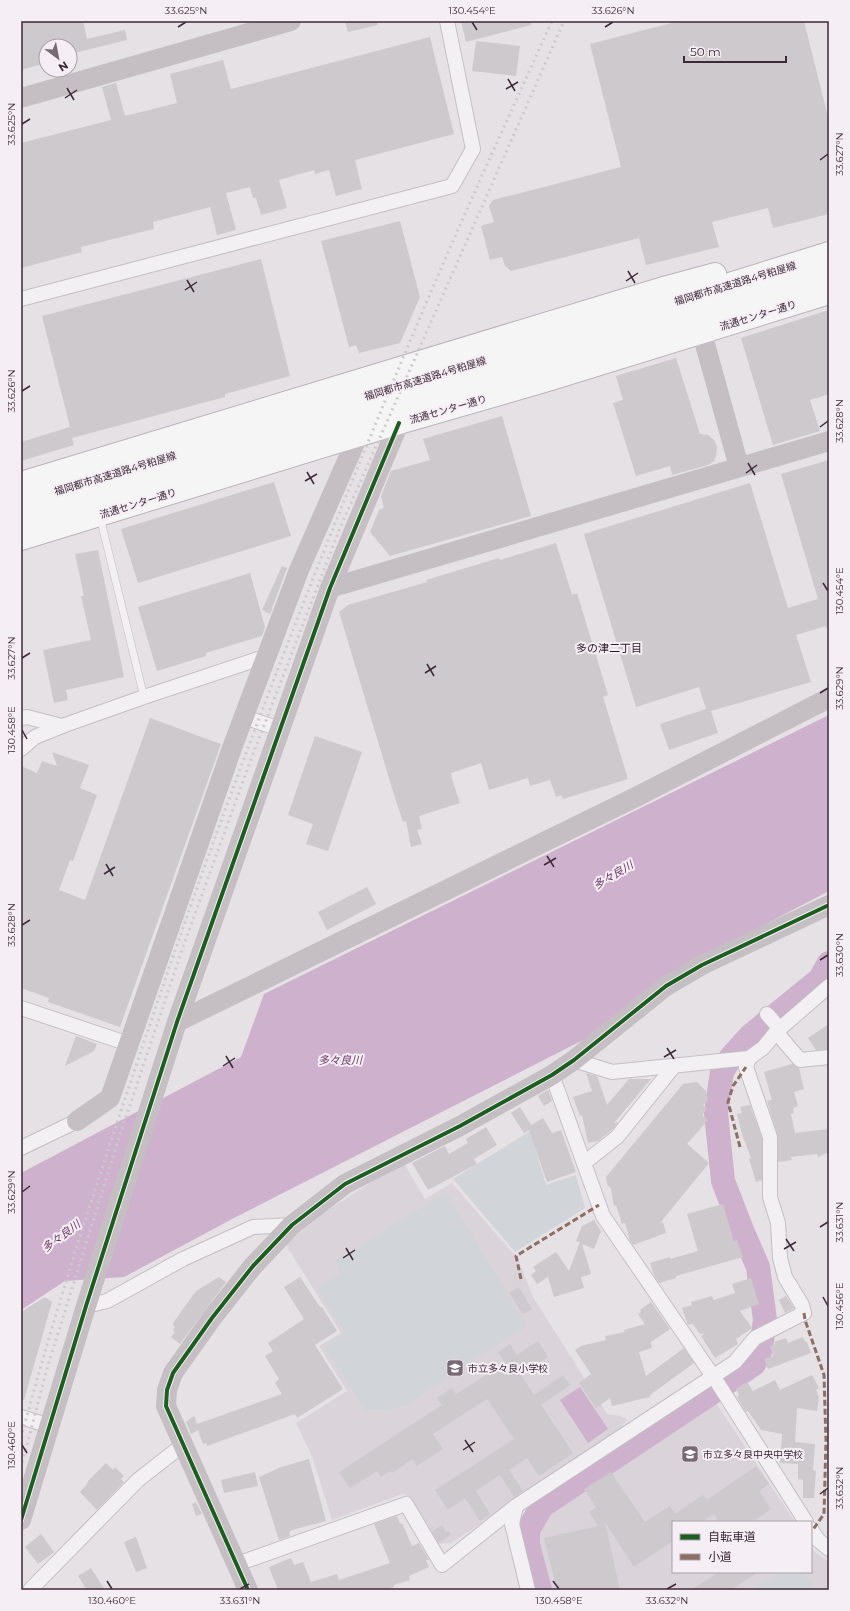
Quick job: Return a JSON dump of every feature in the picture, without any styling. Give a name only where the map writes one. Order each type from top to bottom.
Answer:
[{"type":"highway","points":[[21,483],[667,287],[829,240]]},
{"type":"highway","name":"福岡都市高速道路4号粕屋線","points":[[21,519],[539,352],[829,253]]},
{"type":"highway","name":"福岡都市高速道路4号粕屋線","points":[[21,502],[324,410],[829,272]]},
{"type":"highway","name":"流通センター通り","points":[[21,539],[399,423],[702,333],[829,293]]},
{"type":"street","points":[[21,98],[291,21]]},
{"type":"street","points":[[21,298],[452,186],[473,149],[447,21]]},
{"type":"street","points":[[702,333],[739,467]]},
{"type":"street","points":[[21,1520],[177,1022],[330,588],[399,423]]},
{"type":"street","points":[[21,1148],[77,1121],[110,1098],[244,717],[299,570],[358,436]]},
{"type":"street","points":[[330,588],[829,441]]},
{"type":"street","points":[[21,749],[35,737],[62,726],[267,656]]},
{"type":"street","points":[[177,1022],[638,796],[829,698]]},
{"type":"street","points":[[21,718],[27,717],[62,726]]},
{"type":"street","points":[[244,717],[280,729]]},
{"type":"street","points":[[248,1590],[166,1406],[167,1390],[173,1373],[212,1318],[253,1266],[292,1225],[344,1184],[460,1126],[552,1075],[574,1060],[666,986],[702,965],[829,905]]},
{"type":"street","points":[[574,1060],[612,1072],[749,1058],[763,1048],[778,1030],[829,986]]},
{"type":"street","points":[[21,1008],[129,1044]]},
{"type":"street","points":[[767,1014],[800,1060],[829,1057]]},
{"type":"street","points":[[237,1564],[406,1504],[442,1565],[516,1506],[718,1384],[755,1338],[804,1313],[802,1305],[785,1277],[780,1258],[778,1223],[770,1197],[770,1137],[746,1067],[749,1058]]},
{"type":"street","points":[[584,1163],[617,1137],[674,1066]]},
{"type":"street","points":[[552,1075],[603,1216],[718,1384],[805,1521]]},
{"type":"street","points":[[89,1300],[107,1301],[183,1259],[253,1227],[292,1225]]},
{"type":"street","points":[[21,1417],[50,1426]]},
{"type":"street","points":[[30,1590],[138,1480],[184,1444]]},
{"type":"street","points":[[516,1506],[512,1524],[528,1590]]},
{"type":"street","points":[[812,1531],[818,1540],[829,1550]]},
{"type":"lane","points":[[99,515],[144,697]]},
{"type":"shaded area","points":[[530,1131],[546,1185],[576,1175],[585,1208],[515,1252],[453,1179]]},
{"type":"shaded area","name":"市立多々良小学校","points":[[403,1162],[425,1199],[452,1183],[518,1259],[533,1297],[607,1414],[620,1416],[627,1419],[618,1433],[451,1543],[437,1544],[410,1497],[402,1494],[332,1520],[312,1456],[296,1423],[347,1391],[319,1346],[341,1333],[286,1245],[319,1216]]},
{"type":"shaded area","points":[[446,1192],[527,1326],[408,1404],[384,1411],[366,1411],[324,1346],[345,1333],[317,1289],[339,1275],[337,1260]]},
{"type":"shaded area","name":"市立多々良中央中学校","points":[[714,1400],[794,1521],[672,1521],[672,1573],[812,1573],[812,1547],[814,1551],[829,1562],[829,1590],[548,1590],[534,1529],[546,1509]]},
{"type":"shaded area","points":[[778,1573],[805,1573],[816,1590],[752,1590]]},
{"type":"water","name":"多々良川","points":[[829,715],[829,891],[680,969],[591,1036],[234,1218],[124,1277],[65,1281],[21,1310],[21,1173],[241,1057],[264,994]]},
{"type":"water","points":[[580,1387],[608,1429],[588,1443],[560,1400]]},
{"type":"building","points":[[21,21],[83,21],[87,39],[125,30],[127,40],[78,52],[78,38],[38,38],[38,65],[21,70]]},
{"type":"building","points":[[345,21],[377,21],[378,25],[348,32]]},
{"type":"building","points":[[461,21],[531,21],[531,25],[466,42]]},
{"type":"building","points":[[679,21],[804,21],[829,121],[829,214],[773,228],[768,208],[712,222],[719,247],[646,265],[639,238],[511,271],[505,266],[502,257],[490,260],[481,226],[494,222],[489,206],[493,200],[621,167],[590,44]]},
{"type":"building","points":[[430,37],[454,134],[355,160],[362,189],[336,196],[329,170],[315,174],[314,170],[279,180],[287,208],[261,215],[256,198],[253,198],[250,187],[226,193],[236,230],[217,235],[210,207],[153,222],[154,229],[81,247],[82,252],[21,268],[21,143],[111,120],[102,87],[116,83],[125,116],[177,103],[170,74],[223,60],[231,89]]},
{"type":"building","points":[[476,41],[520,46],[516,76],[472,71]]},
{"type":"building","points":[[400,221],[420,297],[400,343],[359,353],[356,345],[349,347],[321,241]]},
{"type":"building","points":[[261,259],[290,376],[225,394],[225,397],[72,438],[74,445],[21,461],[21,442],[70,427],[42,316]]},
{"type":"building","points":[[829,310],[829,394],[810,400],[820,431],[773,445],[741,338]]},
{"type":"building","points":[[676,358],[700,434],[708,435],[714,440],[717,447],[716,456],[714,461],[708,465],[672,475],[670,466],[636,476],[613,403],[623,400],[616,376]]},
{"type":"building","points":[[502,416],[531,516],[390,556],[370,532],[379,510],[384,508],[381,496],[391,471],[430,460],[423,439]]},
{"type":"building","points":[[829,460],[829,627],[826,628],[826,626],[796,635],[811,682],[711,711],[718,733],[669,750],[660,724],[706,709],[699,687],[636,707],[584,534],[750,483],[788,608],[818,599],[781,474]]},
{"type":"building","points":[[274,482],[291,536],[138,583],[121,529]]},
{"type":"building","points":[[556,543],[572,595],[577,593],[608,695],[603,697],[628,779],[563,799],[561,795],[556,797],[550,780],[530,786],[528,778],[489,790],[481,763],[451,773],[460,803],[419,816],[422,829],[417,830],[422,844],[411,847],[406,821],[403,822],[395,798],[339,612],[348,605],[427,582],[426,580]]},
{"type":"building","points":[[98,550],[124,677],[66,690],[68,700],[54,703],[43,650],[91,640],[81,596],[84,596],[75,554]]},
{"type":"building","points":[[282,566],[287,568],[270,614],[262,610]]},
{"type":"building","points":[[250,573],[265,627],[262,636],[206,653],[206,656],[157,671],[138,607]]},
{"type":"building","points":[[150,718],[221,744],[120,1027],[48,1002],[49,998],[21,988],[21,766],[37,773],[42,761],[57,766],[52,752],[89,765],[80,788],[97,795],[73,861],[70,860],[59,890],[85,900]]},
{"type":"building","points":[[315,736],[362,752],[328,851],[306,844],[313,824],[288,815]]},
{"type":"building","points":[[367,887],[376,904],[327,930],[318,912]]},
{"type":"building","points":[[829,1024],[829,1049],[816,1050],[808,1038]]},
{"type":"building","points":[[76,1036],[97,1044],[94,1051],[65,1066]]},
{"type":"building","points":[[792,1064],[799,1068],[804,1089],[794,1092],[798,1106],[793,1108],[794,1113],[791,1114],[795,1133],[829,1129],[829,1152],[818,1157],[817,1154],[791,1157],[792,1160],[778,1162],[778,1137],[767,1101],[772,1100],[764,1072]]},
{"type":"building","points":[[586,1073],[597,1076],[607,1105],[629,1079],[651,1079],[614,1123],[618,1122],[614,1128],[598,1141],[588,1143],[582,1115],[580,1116],[573,1097],[592,1091]]},
{"type":"building","points":[[697,1082],[706,1091],[708,1100],[703,1105],[707,1109],[702,1115],[708,1120],[687,1144],[709,1163],[660,1223],[663,1222],[666,1233],[633,1245],[625,1223],[622,1224],[616,1205],[614,1206],[611,1189],[607,1184],[606,1177],[683,1084]]},
{"type":"building","points":[[548,1090],[552,1101],[544,1106],[538,1096]]},
{"type":"building","points":[[750,1105],[762,1138],[762,1180],[756,1182],[749,1159],[751,1158],[742,1134],[737,1114],[742,1113],[740,1107]]},
{"type":"building","points":[[520,1107],[531,1125],[543,1118],[552,1133],[561,1130],[576,1172],[547,1182],[529,1130],[524,1133],[511,1113]]},
{"type":"building","points":[[486,1127],[497,1145],[474,1159],[477,1164],[428,1190],[412,1163],[445,1146],[449,1154],[468,1143],[466,1139]]},
{"type":"building","points":[[723,1204],[734,1241],[737,1240],[743,1257],[676,1276],[676,1278],[659,1283],[654,1275],[650,1263],[698,1251],[687,1214]]},
{"type":"building","points":[[594,1220],[601,1231],[594,1249],[582,1244],[591,1274],[581,1277],[584,1288],[554,1297],[548,1277],[537,1284],[531,1275],[536,1271],[533,1267],[556,1252],[569,1271],[580,1242],[576,1241],[582,1226]]},
{"type":"building","points":[[219,1277],[226,1282],[180,1344],[171,1337],[175,1332],[173,1330],[175,1327],[173,1323],[196,1291]]},
{"type":"building","points":[[300,1277],[337,1331],[315,1345],[343,1389],[297,1418],[295,1414],[207,1446],[206,1443],[203,1444],[198,1430],[191,1434],[186,1422],[194,1416],[197,1424],[282,1394],[275,1383],[279,1379],[265,1356],[273,1351],[268,1343],[304,1319],[284,1287]]},
{"type":"building","points":[[751,1278],[759,1304],[740,1311],[752,1328],[736,1339],[738,1344],[715,1358],[701,1336],[705,1333],[700,1334],[693,1324],[688,1325],[682,1308],[692,1305],[691,1302],[712,1296],[714,1300],[735,1293],[732,1284]]},
{"type":"building","points":[[519,1287],[532,1309],[523,1314],[509,1293]]},
{"type":"building","points":[[786,1296],[794,1308],[785,1313],[779,1300]]},
{"type":"building","points":[[45,1297],[52,1302],[24,1400],[21,1399],[21,1312]]},
{"type":"building","points":[[651,1302],[670,1329],[651,1342],[652,1348],[639,1352],[646,1376],[684,1348],[694,1363],[650,1395],[650,1397],[612,1406],[610,1398],[596,1408],[579,1383],[591,1374],[575,1350],[581,1346],[606,1340],[605,1336],[625,1332],[624,1330],[645,1324],[638,1314],[641,1312],[640,1310]]},
{"type":"building","points":[[803,1337],[805,1342],[807,1342],[811,1353],[768,1369],[764,1359],[773,1356],[770,1346],[775,1344],[774,1342],[786,1338],[788,1343]]},
{"type":"building","points":[[538,1341],[548,1357],[521,1375],[534,1395],[563,1375],[570,1385],[541,1405],[573,1453],[539,1476],[527,1458],[509,1470],[523,1491],[514,1497],[500,1475],[476,1491],[490,1514],[480,1521],[465,1498],[448,1510],[435,1490],[514,1439],[487,1399],[433,1434],[443,1449],[417,1466],[413,1459],[392,1473],[391,1471],[381,1477],[377,1471],[350,1488],[339,1472],[442,1405],[437,1398],[452,1388],[456,1394],[505,1363],[498,1352],[510,1344],[517,1355]]},
{"type":"building","points":[[812,1375],[819,1388],[816,1390],[819,1397],[817,1411],[797,1408],[795,1442],[815,1444],[813,1470],[816,1471],[814,1498],[803,1498],[803,1480],[798,1479],[798,1464],[780,1463],[782,1434],[761,1430],[748,1411],[746,1412],[737,1397],[739,1395],[736,1389],[747,1382],[753,1391],[775,1380],[780,1390]]},
{"type":"building","points":[[309,1459],[326,1521],[292,1530],[289,1532],[290,1536],[279,1540],[259,1477],[281,1467]]},
{"type":"building","points":[[106,1463],[113,1470],[115,1467],[124,1476],[121,1479],[124,1482],[97,1510],[80,1492],[88,1483],[87,1482]]},
{"type":"building","points":[[756,1466],[769,1484],[759,1491],[771,1509],[753,1521],[718,1521],[714,1514],[704,1521],[672,1521],[672,1542],[634,1567],[605,1522],[620,1590],[557,1590],[544,1538],[598,1526],[589,1512],[596,1507],[584,1489],[611,1472],[645,1522],[670,1506],[675,1514],[703,1495],[707,1500]]},
{"type":"building","points":[[255,1472],[258,1486],[224,1493],[221,1480]]},
{"type":"building","points":[[196,1502],[202,1514],[196,1516],[192,1504]]},
{"type":"building","points":[[397,1516],[400,1524],[402,1523],[412,1546],[419,1543],[429,1560],[426,1560],[429,1567],[409,1576],[410,1580],[394,1585],[394,1587],[386,1590],[278,1590],[269,1567],[291,1558],[294,1565],[303,1562],[311,1582],[337,1574],[339,1580],[390,1563],[374,1524]]},
{"type":"building","points":[[442,1525],[446,1532],[449,1531],[451,1535],[439,1543],[432,1532]]},
{"type":"building","points":[[41,1534],[54,1552],[38,1564],[25,1547]]},
{"type":"building","points":[[136,1537],[147,1568],[136,1572],[124,1542]]},
{"type":"building","points":[[91,1568],[105,1590],[87,1590],[78,1576]]},
{"type":"building","points":[[717,1573],[756,1573],[731,1590],[691,1590]]},
{"type":"waterway","points":[[540,1590],[528,1545],[528,1530],[542,1506],[754,1364],[759,1355],[765,1320],[758,1267],[723,1181],[716,1113],[722,1072],[731,1057],[750,1036],[820,979],[829,963]]},
{"type":"railway","points":[[21,1438],[76,1248],[170,966],[236,780],[343,503],[381,411],[451,245],[552,21]]},
{"type":"railway","points":[[21,1468],[46,1372],[118,1141],[183,947],[250,762],[340,528],[564,21]]},
{"type":"marked path","points":[[740,1147],[728,1102],[733,1086],[746,1067]]},
{"type":"marked path","points":[[521,1279],[516,1256],[599,1205]]},
{"type":"marked path","points":[[804,1313],[824,1375],[826,1441],[824,1514],[812,1531]]},
{"type":"cycle path","points":[[21,1520],[86,1306],[177,1022],[330,588],[399,423]]},
{"type":"cycle path","points":[[248,1590],[166,1406],[167,1390],[173,1373],[212,1318],[253,1266],[292,1225],[345,1184],[460,1126],[552,1075],[574,1060],[666,986],[702,965],[829,905]]},
{"type":"place","name":"市立多々良小学校","points":[[455,1368]]},
{"type":"place","name":"市立多々良中央中学校","points":[[690,1454]]},
{"type":"district","name":"多の津二丁目","points":[[609,648]]}]
